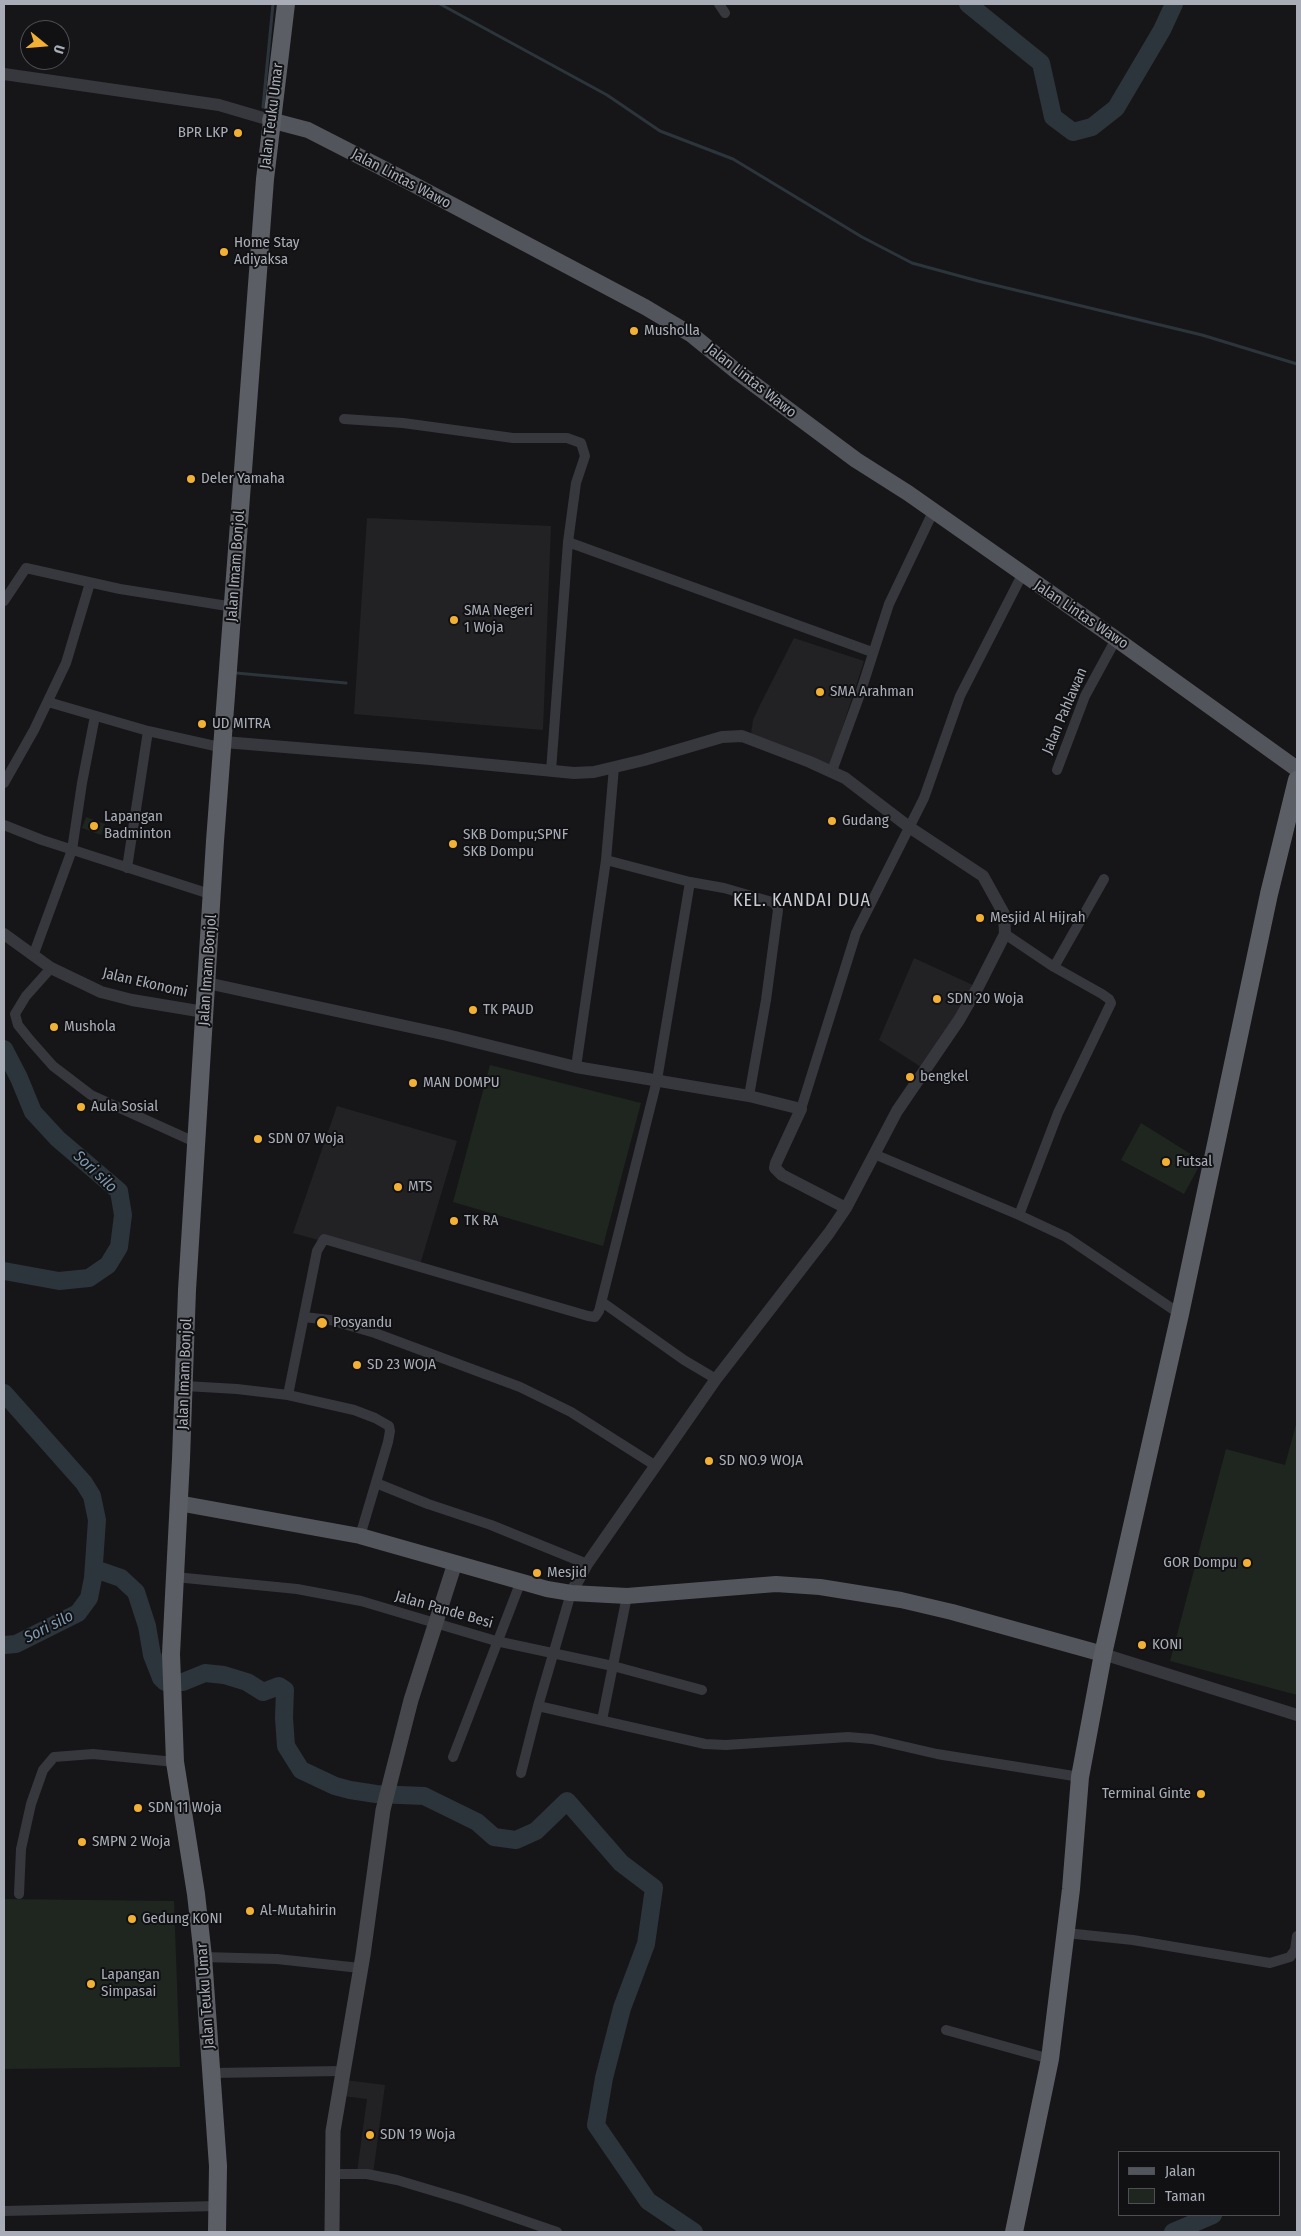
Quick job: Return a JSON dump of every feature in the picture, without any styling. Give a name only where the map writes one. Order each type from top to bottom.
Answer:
[{"type":"highway","name":"Jalan Teuku Umar","points":[[265,178],[270,120],[286,4]]},
{"type":"highway","name":"Jalan Imam Bonjol","points":[[175,1762],[171,1654],[185,1386],[187,1296],[204,1012],[265,178]]},
{"type":"highway","points":[[1014,2232],[1050,2059],[1066,1933],[1080,1777],[1103,1654],[1180,1314],[1269,894],[1295,798],[1297,780]]},
{"type":"highway","name":"Jalan Teuku Umar","points":[[175,1762],[204,1957],[218,2166],[216,2232]]},
{"type":"main road","name":"Jalan Lintas Wawo","points":[[270,120],[308,130],[645,308],[692,335],[856,460],[1116,639],[1297,769]]},
{"type":"main road","points":[[178,1503],[360,1536],[521,1580],[547,1589],[572,1593],[627,1596],[776,1584],[820,1587],[901,1600],[952,1612],[1103,1654]]},
{"type":"main road","points":[[332,2232],[332,2130],[360,1968],[384,1810],[411,1700],[455,1563]]},
{"type":"street","name":"Jalan Lintas Wawo","points":[[4,74],[219,105],[270,120]]},
{"type":"street","points":[[344,419],[420,424],[513,438],[567,438],[578,441],[584,447],[585,456],[576,483],[568,542],[551,771]]},
{"type":"street","points":[[832,771],[859,697],[889,604],[933,512]]},
{"type":"street","points":[[568,542],[872,652]]},
{"type":"street","points":[[4,601],[26,568],[90,583],[234,607]]},
{"type":"street","points":[[846,1208],[782,1175],[776,1168],[776,1163],[801,1108],[856,933],[909,828],[932,777],[960,696],[1022,575]]},
{"type":"street","points":[[4,783],[48,702],[66,663],[90,583]]},
{"type":"street","name":"Jalan Pahlawan","points":[[1057,770],[1089,687],[1116,639]]},
{"type":"street","points":[[48,702],[148,731],[224,745],[430,758],[551,771],[594,772],[644,760],[722,737],[742,736],[832,771],[867,793],[909,828],[983,876],[1004,914],[1005,934],[959,1020],[907,1096],[846,1208],[829,1233],[716,1378],[587,1564],[572,1593],[538,1706],[521,1773]]},
{"type":"street","points":[[33,956],[72,850],[95,716]]},
{"type":"street","points":[[127,868],[148,731]]},
{"type":"street","points":[[576,1067],[606,860],[614,767]]},
{"type":"street","points":[[4,825],[72,850],[213,896]]},
{"type":"street","points":[[606,860],[690,882],[724,888],[772,902],[776,905],[778,910],[766,1000],[749,1096]]},
{"type":"street","points":[[1054,966],[1104,879]]},
{"type":"street","points":[[288,1395],[317,1251],[320,1242],[326,1239],[591,1317],[597,1315],[602,1302],[657,1080],[690,882]]},
{"type":"street","name":"Jalan Ekonomi","points":[[4,934],[51,968],[101,992],[132,1000],[204,1012]]},
{"type":"street","points":[[1005,934],[1102,994],[1111,1003],[1058,1113],[1019,1215]]},
{"type":"street","points":[[51,968],[26,996],[15,1014],[18,1025],[30,1040],[52,1066],[91,1095],[197,1144]]},
{"type":"street","points":[[207,983],[447,1035],[576,1067],[749,1096],[801,1108]]},
{"type":"street","points":[[874,1154],[1019,1215],[1066,1237],[1180,1314]]},
{"type":"street","points":[[602,1302],[684,1360],[716,1378]]},
{"type":"street","points":[[304,1317],[330,1320],[375,1333],[520,1387],[571,1412],[656,1466]]},
{"type":"street","points":[[185,1386],[237,1389],[288,1395],[368,1414],[389,1426],[388,1442],[360,1536]]},
{"type":"street","points":[[376,1483],[428,1504],[491,1525],[587,1564]]},
{"type":"street","name":"Jalan Pande Besi","points":[[175,1577],[297,1589],[340,1596],[496,1641],[613,1666],[702,1690]]},
{"type":"street","points":[[453,1756],[521,1580]]},
{"type":"street","points":[[602,1720],[627,1596]]},
{"type":"street","points":[[1103,1654],[1297,1715]]},
{"type":"street","points":[[538,1706],[714,1744],[848,1737],[864,1738],[937,1754],[1080,1777]]},
{"type":"street","points":[[19,1894],[21,1848],[31,1804],[43,1770],[54,1757],[94,1754],[175,1762]]},
{"type":"street","points":[[1066,1933],[1133,1940],[1270,1963],[1290,1957],[1295,1950],[1297,1936]]},
{"type":"street","points":[[204,1957],[277,1959],[360,1968]]},
{"type":"street","points":[[946,2030],[1050,2059]]},
{"type":"street","points":[[212,2073],[341,2071]]},
{"type":"street","points":[[331,2174],[367,2174],[397,2180],[464,2200],[557,2232]]},
{"type":"street","points":[[4,2211],[217,2206]]},
{"type":"shaded area","name":"SMA Negeri 1 Woja","points":[[367,518],[551,526],[543,730],[354,714]]},
{"type":"shaded area","points":[[794,638],[864,661],[830,766],[751,734],[753,720]]},
{"type":"shaded area","points":[[914,958],[975,986],[921,1067],[879,1040]]},
{"type":"shaded area","points":[[337,1106],[457,1141],[419,1268],[293,1233]]},
{"type":"shaded area","name":"SDN 19 Woja","points":[[345,2080],[385,2085],[373,2174],[357,2172],[367,2099],[343,2096]]},
{"type":"green space","name":"Lapangan Badminton","points":[[86,817],[105,824],[101,835],[82,828]]},
{"type":"green space","points":[[490,1065],[641,1103],[603,1246],[453,1202]]},
{"type":"green space","points":[[1141,1123],[1202,1161],[1184,1194],[1121,1160]]},
{"type":"green space","name":"GOR Dompu","points":[[1297,1421],[1297,1695],[1170,1661],[1226,1449],[1285,1465]]},
{"type":"green space","name":"Lapangan Simpasai","points":[[4,1899],[174,1901],[180,2067],[4,2069]]},
{"type":"waterway","points":[[263,107],[273,4]]},
{"type":"waterway","points":[[440,4],[607,95],[660,131],[733,159],[862,237],[912,263],[978,281],[1202,335],[1297,364]]},
{"type":"waterway","points":[[968,4],[1041,63],[1053,117],[1073,132],[1092,127],[1116,108],[1162,30],[1174,4]]},
{"type":"waterway","points":[[236,673],[346,683]]},
{"type":"waterway","name":"Sori silo","points":[[4,1049],[33,1112],[58,1139],[119,1191],[123,1215],[119,1247],[108,1265],[89,1278],[59,1281],[4,1271]]},
{"type":"waterway","name":"Sori silo","points":[[4,1393],[84,1483],[92,1496],[97,1520],[93,1578],[89,1598],[78,1613],[16,1644],[4,1645]]},
{"type":"waterway","points":[[95,1569],[121,1578],[136,1592],[147,1626],[152,1655],[161,1678],[165,1682],[183,1682],[205,1673],[224,1675],[247,1682],[263,1692],[279,1686],[285,1690],[286,1746],[301,1770],[335,1786],[350,1790],[376,1794],[424,1796],[477,1822],[494,1837],[516,1840],[536,1831],[567,1801],[621,1863],[654,1888],[646,1944],[622,2008],[604,2078],[596,2125],[648,2201],[694,2232]]},
{"type":"waterway","points":[[1173,2232],[1211,2216]]},
{"type":"place","name":"BPR LKP","points":[[238,133]]},
{"type":"place","name":"Home Stay Adiyaksa","points":[[224,252]]},
{"type":"place","name":"Musholla","points":[[634,331]]},
{"type":"place","name":"Deler Yamaha","points":[[191,479]]},
{"type":"place","name":"SMA Negeri 1 Woja","points":[[454,620]]},
{"type":"place","name":"SMA Arahman","points":[[820,692]]},
{"type":"place","name":"UD MITRA","points":[[202,724]]},
{"type":"place","name":"Gudang","points":[[832,821]]},
{"type":"place","name":"Lapangan Badminton","points":[[94,826]]},
{"type":"place","name":"SKB Dompu;SPNF SKB Dompu","points":[[453,844]]},
{"type":"place","name":"Mesjid Al Hijrah","points":[[980,918]]},
{"type":"place","name":"SDN 20 Woja","points":[[937,999]]},
{"type":"place","name":"TK PAUD","points":[[473,1010]]},
{"type":"place","name":"Mushola","points":[[54,1027]]},
{"type":"place","name":"bengkel","points":[[910,1077]]},
{"type":"place","name":"MAN DOMPU","points":[[413,1083]]},
{"type":"place","name":"Aula Sosial","points":[[81,1107]]},
{"type":"place","name":"SDN 07 Woja","points":[[258,1139]]},
{"type":"place","name":"Futsal","points":[[1166,1162]]},
{"type":"place","name":"MTS","points":[[398,1187]]},
{"type":"place","name":"TK RA","points":[[454,1221]]},
{"type":"place","name":"Posyandu","points":[[322,1323]]},
{"type":"place","name":"SD 23 WOJA","points":[[357,1365]]},
{"type":"place","name":"SD NO.9 WOJA","points":[[709,1461]]},
{"type":"place","name":"GOR Dompu","points":[[1247,1563]]},
{"type":"place","name":"Mesjid","points":[[537,1573]]},
{"type":"place","name":"KONI","points":[[1142,1645]]},
{"type":"place","name":"Terminal Ginte","points":[[1201,1794]]},
{"type":"place","name":"SDN 11 Woja","points":[[138,1808]]},
{"type":"place","name":"SMPN 2 Woja","points":[[82,1842]]},
{"type":"place","name":"Al-Mutahirin","points":[[250,1911]]},
{"type":"place","name":"Gedung KONI","points":[[132,1919]]},
{"type":"place","name":"Lapangan Simpasai","points":[[91,1984]]},
{"type":"place","name":"SDN 19 Woja","points":[[370,2135]]},
{"type":"district","name":"KEL. KANDAI DUA","points":[[802,901]]}]
